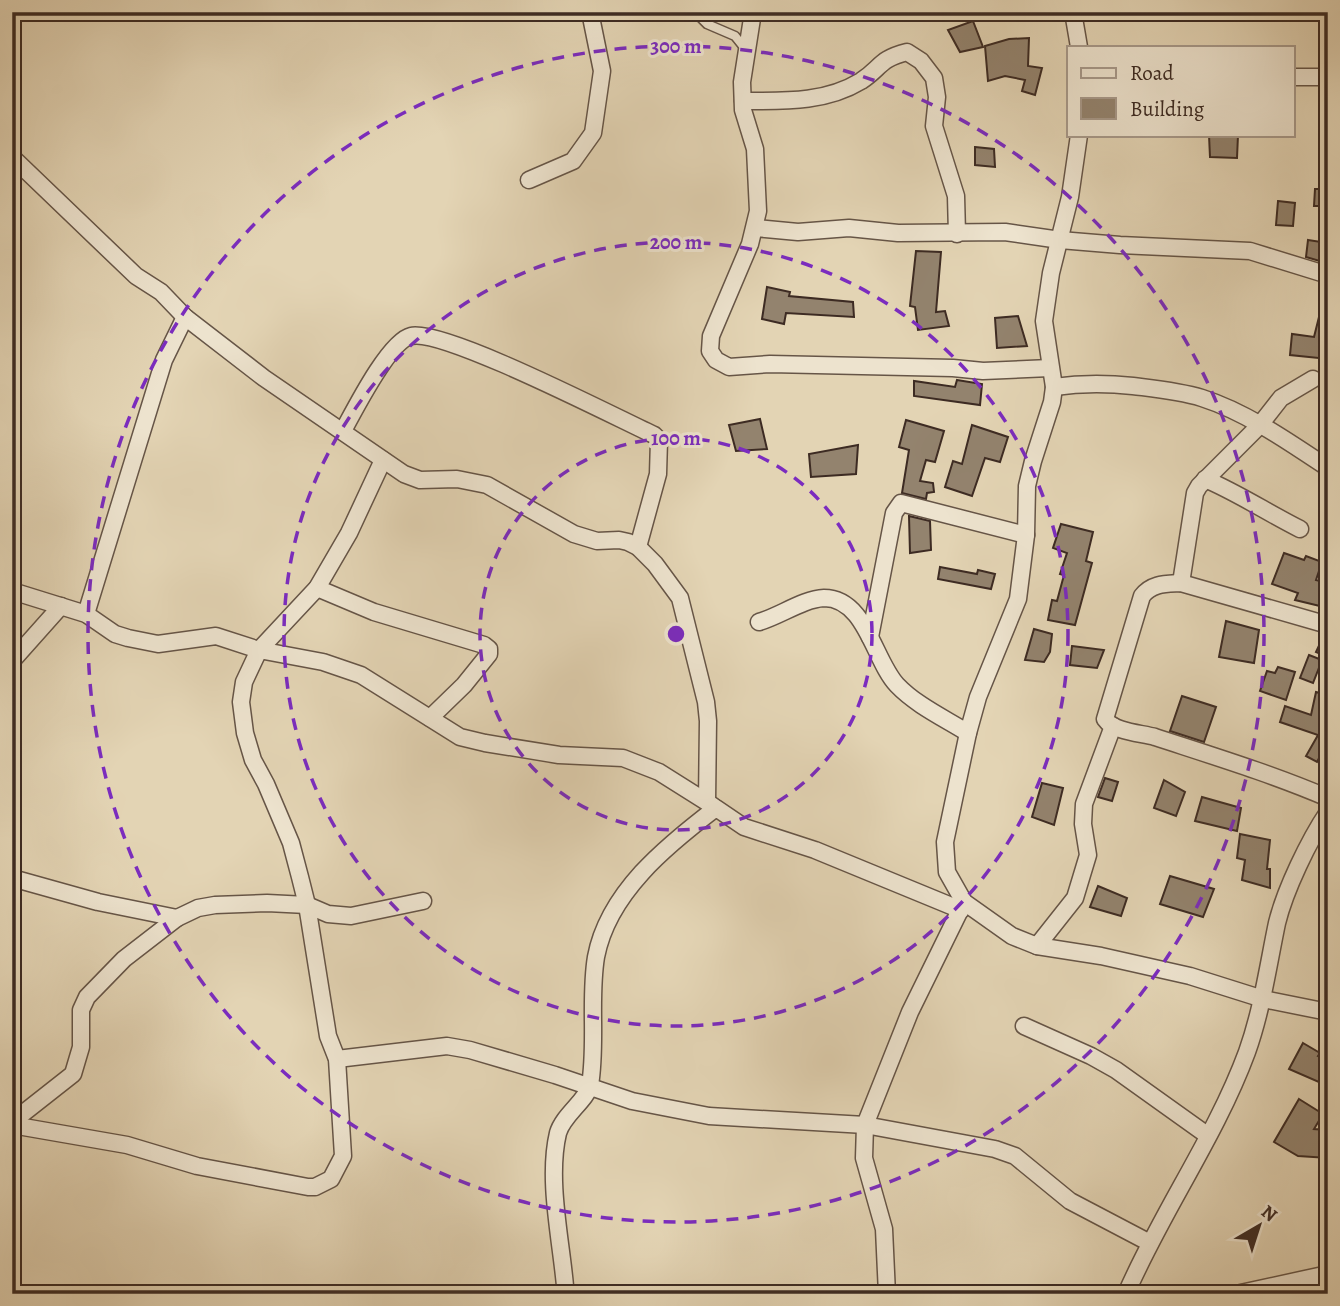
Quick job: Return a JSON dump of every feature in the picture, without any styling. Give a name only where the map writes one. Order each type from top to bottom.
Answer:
[{"type":"street","points":[[529,180],[573,162],[593,133],[602,71],[590,12]]},
{"type":"street","points":[[753,12],[742,82],[743,110],[755,149],[758,211],[745,257],[711,336],[710,351],[716,360],[729,367],[770,364],[983,371],[1050,368]]},
{"type":"street","points":[[1073,12],[1079,46]]},
{"type":"street","points":[[743,101],[787,102],[833,93],[863,80],[890,56],[906,52],[922,61],[934,78],[937,97],[934,126],[956,196],[957,234]]},
{"type":"street","points":[[1294,76],[1328,77]]},
{"type":"street","points":[[887,1294],[884,1229],[864,1158],[865,1125],[910,1012],[962,906],[947,872],[945,842],[978,697],[1018,599],[1026,534],[1027,486],[1054,387],[1044,321],[1051,273],[1070,197],[1079,136]]},
{"type":"street","points":[[12,157],[136,276],[161,292],[185,317],[264,378],[404,474],[420,480],[457,479],[487,485],[574,534],[597,541],[619,540],[638,547],[655,564],[680,598],[706,702],[711,805],[627,889],[607,921],[596,958],[589,1088],[562,1125],[554,1176],[568,1294]]},
{"type":"street","points":[[755,228],[798,232],[849,228],[898,233],[1005,232],[1060,240],[1250,251],[1328,275]]},
{"type":"street","points":[[86,614],[164,360],[185,317]]},
{"type":"street","points":[[342,431],[379,368],[398,343],[411,335],[465,348],[589,404],[654,435],[659,440],[658,474],[638,547]]},
{"type":"street","points":[[1181,583],[1195,493],[1259,426],[1281,398],[1313,379]]},
{"type":"street","points":[[1054,387],[1094,383],[1168,390],[1220,405],[1328,468]]},
{"type":"street","points":[[12,1124],[127,1145],[197,1166],[315,1187],[331,1179],[343,1156],[337,1059],[328,1036],[307,905],[291,843],[253,760],[245,733],[241,702],[244,682],[259,650],[317,588],[349,533],[383,460]]},
{"type":"street","points":[[1206,479],[1235,492],[1300,529]]},
{"type":"street","points":[[870,637],[894,513],[901,503],[1026,534]]},
{"type":"street","points":[[1328,625],[1181,583],[1158,584],[1147,589],[1142,596],[1105,719],[1113,726],[1150,735],[1293,783],[1328,798]]},
{"type":"street","points":[[317,588],[374,612],[484,645],[489,649],[489,654],[464,685],[430,718]]},
{"type":"street","points":[[12,592],[86,614],[115,634],[128,638],[158,644],[216,636],[259,650],[323,662],[360,676],[460,737],[559,755],[635,761],[659,772],[744,827],[815,850],[962,906],[1012,936],[1037,946],[1101,956],[1190,976],[1263,999],[1328,1012]]},
{"type":"street","points":[[759,622],[822,598],[848,607],[860,620],[896,684],[916,701],[968,733]]},
{"type":"street","points":[[12,661],[61,606]]},
{"type":"street","points":[[1037,946],[1075,898],[1088,855],[1083,824],[1084,804],[1113,726]]},
{"type":"street","points":[[1126,1294],[1150,1243],[1228,1100],[1248,1049],[1263,999],[1278,920],[1302,858],[1328,812]]},
{"type":"street","points":[[12,878],[98,902],[177,918]]},
{"type":"street","points":[[12,1124],[73,1074],[81,1046],[82,1010],[87,997],[124,959],[177,918],[198,908],[215,905],[307,905],[328,914],[351,916],[423,901]]},
{"type":"street","points":[[1024,1026],[1116,1070],[1207,1135]]},
{"type":"street","points":[[337,1059],[447,1046],[505,1060],[632,1101],[709,1116],[865,1125],[995,1149],[1015,1156],[1070,1201],[1150,1243]]},
{"type":"street","points":[[1236,1294],[1328,1274]]},
{"type":"lane","points":[[695,12],[707,24],[734,36],[747,51]]},
{"type":"building","points":[[973,21],[983,47],[960,52],[948,30]]},
{"type":"building","points":[[1029,38],[1028,66],[1042,68],[1035,95],[1022,91],[1025,80],[1005,76],[988,81],[985,46],[1009,39]]},
{"type":"building","points":[[1209,136],[1238,136],[1237,158],[1210,157]]},
{"type":"building","points":[[975,147],[994,149],[995,167],[975,165]]},
{"type":"building","points":[[1315,189],[1328,189],[1328,206],[1314,206]]},
{"type":"building","points":[[1278,201],[1295,203],[1293,226],[1276,225]]},
{"type":"building","points":[[1308,240],[1328,243],[1328,260],[1323,262],[1306,257]]},
{"type":"building","points":[[916,251],[941,252],[936,312],[945,311],[949,326],[918,330],[915,307],[910,306]]},
{"type":"building","points":[[767,287],[790,292],[789,296],[853,302],[854,317],[786,313],[784,324],[762,319]]},
{"type":"building","points":[[1324,297],[1328,297],[1328,359],[1290,355],[1292,334],[1314,337]]},
{"type":"building","points":[[1018,316],[1027,346],[997,348],[995,318]]},
{"type":"building","points":[[957,380],[982,384],[980,405],[914,396],[914,381],[955,387]]},
{"type":"building","points":[[760,419],[767,449],[736,451],[729,425]]},
{"type":"building","points":[[906,420],[944,431],[935,462],[926,460],[920,481],[933,483],[934,492],[927,493],[926,499],[902,493],[909,450],[899,447]]},
{"type":"building","points":[[972,425],[1008,437],[1000,462],[985,458],[972,496],[945,487],[953,461],[962,464]]},
{"type":"building","points":[[858,445],[856,474],[811,477],[809,454]]},
{"type":"building","points":[[909,516],[930,521],[931,550],[910,553]]},
{"type":"building","points":[[1061,524],[1093,532],[1086,561],[1092,563],[1075,625],[1048,620],[1052,600],[1057,601],[1064,575],[1060,574],[1067,553],[1053,548]]},
{"type":"building","points":[[1284,553],[1304,560],[1306,556],[1322,562],[1316,580],[1328,583],[1328,608],[1295,600],[1298,593],[1272,584]]},
{"type":"building","points":[[940,567],[977,574],[978,570],[995,574],[991,589],[938,579]]},
{"type":"building","points":[[1226,621],[1259,630],[1254,663],[1219,657]]},
{"type":"building","points":[[1034,629],[1052,634],[1050,652],[1044,662],[1025,660]]},
{"type":"building","points":[[1324,635],[1328,635],[1328,657],[1316,652]]},
{"type":"building","points":[[1072,646],[1104,650],[1097,668],[1070,665]]},
{"type":"building","points":[[1309,655],[1322,660],[1313,683],[1300,678]]},
{"type":"building","points":[[1278,667],[1295,672],[1286,700],[1260,691],[1267,671],[1275,673]]},
{"type":"building","points":[[1316,692],[1328,695],[1328,709],[1325,709],[1320,726],[1322,727],[1328,717],[1328,741],[1317,762],[1306,756],[1318,735],[1280,722],[1285,706],[1311,715]]},
{"type":"building","points":[[1182,696],[1216,707],[1204,742],[1170,731]]},
{"type":"building","points":[[1105,778],[1118,782],[1112,801],[1098,797]]},
{"type":"building","points":[[1164,780],[1185,792],[1176,816],[1154,808]]},
{"type":"building","points":[[1042,783],[1063,788],[1054,825],[1032,817]]},
{"type":"building","points":[[1202,797],[1241,808],[1237,831],[1195,821]]},
{"type":"building","points":[[1240,834],[1270,840],[1267,869],[1270,869],[1270,888],[1242,880],[1245,860],[1237,858]]},
{"type":"building","points":[[1170,876],[1214,889],[1203,917],[1160,904]]},
{"type":"building","points":[[1098,886],[1127,898],[1121,916],[1090,907]]},
{"type":"building","points":[[1303,1043],[1320,1053],[1318,1056],[1328,1060],[1328,1086],[1289,1069]]},
{"type":"building","points":[[1299,1099],[1323,1114],[1314,1129],[1328,1130],[1328,1158],[1298,1156],[1274,1142]]}]
